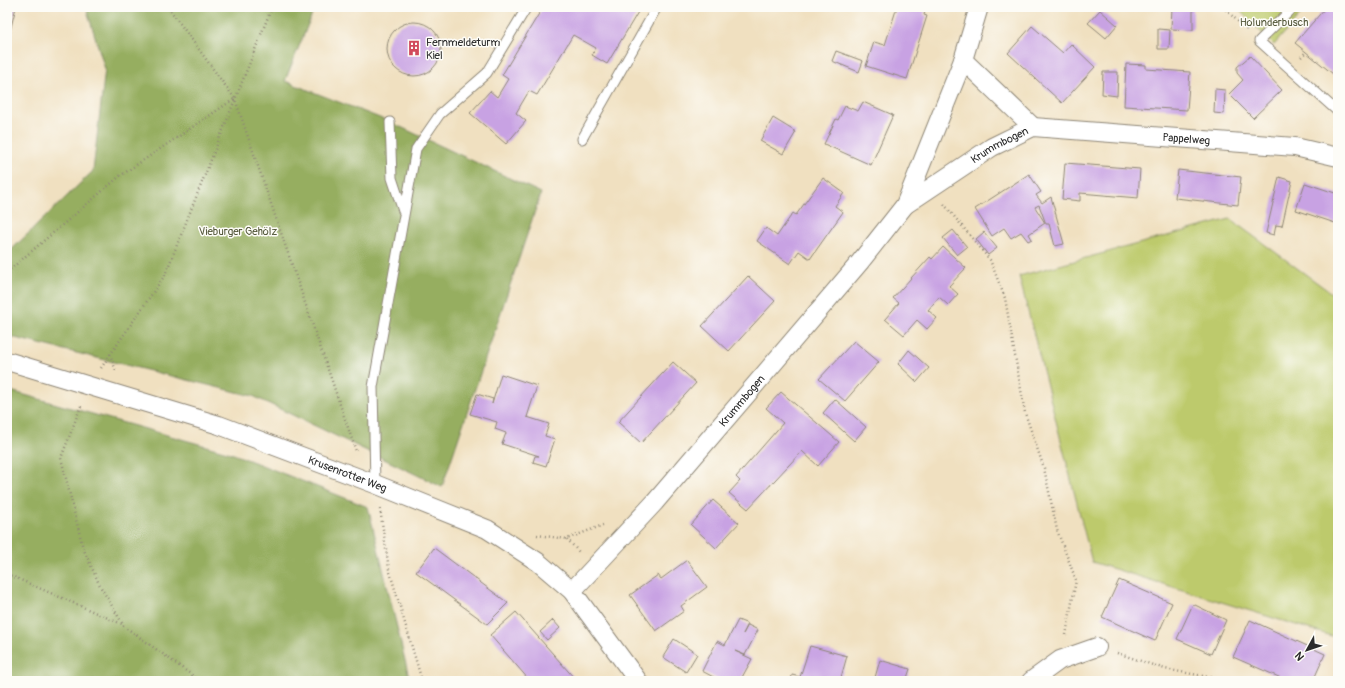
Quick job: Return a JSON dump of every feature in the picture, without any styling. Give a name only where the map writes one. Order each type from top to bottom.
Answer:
[{"type":"street","name":"Krummbogen","points":[[572,591],[652,506],[860,262],[905,205],[963,60],[979,7]]},
{"type":"street","name":"Krummbogen","points":[[905,205],[992,147],[1033,127],[963,60]]},
{"type":"street","name":"Pappelweg","points":[[1033,127],[1295,147],[1338,157]]},
{"type":"street","name":"Krusenrotter Weg","points":[[7,361],[218,425],[371,482],[487,529],[538,562],[572,591],[639,679]]},
{"type":"street","points":[[1031,681],[1060,660],[1097,647]]},
{"type":"lane","points":[[371,482],[374,387],[416,149],[440,114],[487,73],[527,7]]},
{"type":"lane","points":[[582,139],[657,7]]},
{"type":"lane","points":[[1294,7],[1259,41],[1338,112]]},
{"type":"lane","points":[[390,122],[392,178],[404,212]]},
{"type":"path","points":[[168,7],[235,99],[371,482],[389,569],[422,681]]},
{"type":"path","points":[[124,626],[100,586],[84,548],[61,458],[88,386],[165,275],[272,7]]},
{"type":"path","points":[[1222,7],[1259,41]]},
{"type":"path","points":[[7,272],[120,176],[235,99]]},
{"type":"path","points":[[931,188],[990,260],[1005,298],[1025,413],[1044,468],[1058,530],[1076,580],[1067,632],[1064,637]]},
{"type":"path","points":[[531,534],[567,539],[610,522]]},
{"type":"path","points":[[7,574],[124,626],[200,681]]},
{"type":"path","points":[[1097,647],[1165,669],[1230,681]]},
{"type":"green space","name":"Vieburger Gehölz","points":[[86,7],[315,7],[285,81],[390,122],[541,193],[442,487],[253,396],[7,336],[7,254],[93,171],[105,69]]},
{"type":"green space","name":"Holunderbusch","points":[[1241,7],[1307,7],[1274,45],[1239,10]]},
{"type":"green space","points":[[1230,219],[1338,298],[1338,638],[1092,562],[1019,276]]},
{"type":"green space","points":[[7,390],[231,453],[368,507],[410,681],[7,681]]},
{"type":"building","points":[[7,7],[16,7],[8,39],[7,39]]},
{"type":"building","points":[[543,7],[641,7],[607,64],[592,55],[596,48],[573,35],[537,95],[529,91],[516,113],[526,121],[506,144],[470,113],[490,91],[497,97],[508,79],[502,75]]},
{"type":"building","points":[[897,7],[926,7],[924,15],[927,16],[907,79],[866,66],[874,42],[885,45]]},
{"type":"building","points":[[1172,7],[1193,8],[1193,30],[1171,29]]},
{"type":"building","points":[[1326,7],[1338,7],[1338,78],[1295,43]]},
{"type":"building","points":[[1100,10],[1117,25],[1106,38],[1088,23]]},
{"type":"building","name":"Fernmeldeturm Kiel","points":[[409,22],[419,22],[429,26],[437,34],[441,44],[441,54],[437,64],[429,72],[419,76],[409,76],[399,72],[391,64],[387,54],[387,44],[391,34],[399,26]]},
{"type":"building","points":[[1032,26],[1063,53],[1071,44],[1095,67],[1062,103],[1008,53]]},
{"type":"building","points":[[1158,29],[1170,30],[1169,49],[1158,49]]},
{"type":"building","points":[[836,51],[863,61],[859,72],[832,61]]},
{"type":"building","points":[[1250,56],[1282,90],[1253,118],[1229,94],[1243,80],[1237,73],[1237,67]]},
{"type":"building","points":[[1126,64],[1146,65],[1146,69],[1190,72],[1187,110],[1124,106]]},
{"type":"building","points":[[1103,72],[1118,72],[1117,96],[1102,94]]},
{"type":"building","points":[[1215,89],[1225,90],[1224,114],[1214,113]]},
{"type":"building","points":[[863,102],[893,115],[871,165],[824,144],[836,119],[838,120],[845,106],[858,111]]},
{"type":"building","points":[[773,118],[796,132],[783,154],[760,141]]},
{"type":"building","points":[[1065,163],[1140,169],[1138,198],[1080,193],[1080,201],[1062,199]]},
{"type":"building","points":[[1178,170],[1241,177],[1238,205],[1175,198]]},
{"type":"building","points":[[1029,174],[1041,192],[1036,195],[1042,203],[1051,197],[1064,244],[1055,246],[1049,224],[1046,224],[1039,205],[1035,207],[1045,223],[1029,234],[1032,239],[1028,241],[1021,232],[1011,238],[1004,228],[992,236],[975,209]]},
{"type":"building","points":[[1279,177],[1292,181],[1282,226],[1276,225],[1274,235],[1266,233]]},
{"type":"building","points":[[823,178],[844,193],[835,206],[843,212],[810,259],[799,251],[790,264],[757,241],[766,228],[777,236],[793,213],[796,215]]},
{"type":"building","points":[[1305,183],[1338,194],[1338,224],[1296,210]]},
{"type":"building","points":[[953,230],[967,247],[957,255],[943,238]]},
{"type":"building","points":[[984,232],[997,248],[988,255],[976,239]]},
{"type":"building","points":[[943,247],[966,268],[949,286],[958,294],[948,305],[939,297],[928,310],[937,318],[927,329],[917,320],[904,335],[885,319],[899,303],[893,298],[930,257],[932,259]]},
{"type":"building","points":[[748,276],[775,301],[729,351],[702,326]]},
{"type":"building","points":[[854,341],[879,362],[845,401],[819,379]]},
{"type":"building","points":[[909,350],[929,368],[917,382],[898,364]]},
{"type":"building","points":[[673,362],[696,383],[641,443],[618,422]]},
{"type":"building","points":[[501,374],[537,386],[527,417],[549,424],[545,436],[555,439],[546,466],[533,462],[535,456],[539,456],[502,444],[506,433],[495,429],[497,422],[470,414],[477,394],[493,399],[492,404]]},
{"type":"building","points":[[781,392],[839,442],[818,466],[802,451],[748,509],[729,493],[740,481],[736,477],[783,423],[766,408]]},
{"type":"building","points":[[835,399],[866,427],[854,441],[823,413]]},
{"type":"building","points":[[713,500],[739,523],[716,548],[691,525]]},
{"type":"building","points":[[434,548],[508,603],[487,624],[416,572]]},
{"type":"building","points":[[687,560],[707,587],[681,606],[684,611],[656,631],[630,595],[658,575],[661,579]]},
{"type":"building","points":[[1119,580],[1172,603],[1155,641],[1102,617]]},
{"type":"building","points":[[1193,604],[1226,620],[1211,654],[1177,639]]},
{"type":"building","points":[[516,612],[576,680],[530,681],[490,635]]},
{"type":"building","points":[[553,620],[560,628],[547,640],[540,632]]},
{"type":"building","points":[[738,620],[748,624],[743,634],[748,625],[758,630],[745,655],[735,651],[752,659],[740,681],[721,681],[702,671],[717,641],[725,645]]},
{"type":"building","points":[[1250,620],[1325,654],[1313,681],[1288,681],[1233,657]]},
{"type":"building","points":[[674,639],[697,654],[686,672],[663,657]]},
{"type":"building","points":[[810,646],[847,656],[840,681],[791,681],[792,675],[800,677]]},
{"type":"building","points":[[880,660],[910,669],[906,681],[874,681]]},
{"type":"place","name":"Fernmeldeturm Kiel","points":[[414,48]]}]
